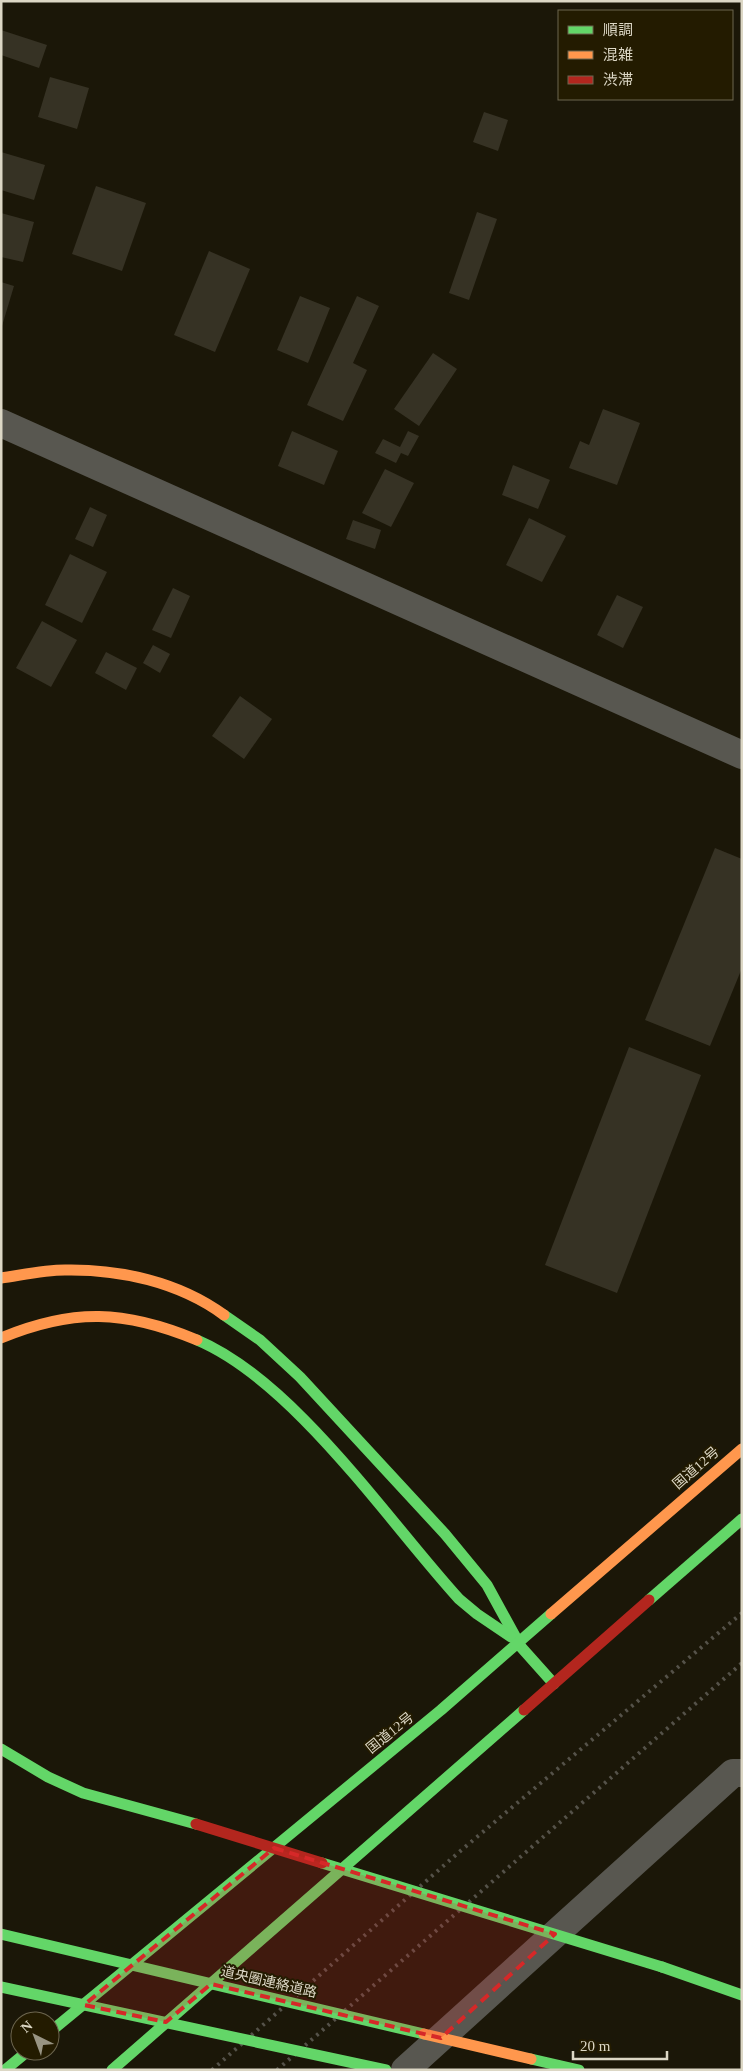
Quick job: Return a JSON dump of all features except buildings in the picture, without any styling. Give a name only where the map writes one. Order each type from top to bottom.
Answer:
[{"type":"highway","points":[[1,1278],[37,1270],[76,1268],[113,1271],[149,1278],[214,1306],[253,1332],[321,1396],[483,1579],[518,1642],[554,1684]]},
{"type":"highway","points":[[1,1338],[27,1327],[76,1316],[126,1318],[187,1336],[236,1362],[282,1400],[461,1601],[518,1642]]},
{"type":"highway","name":"国道12号","points":[[60,2024],[434,1716],[742,1448]]},
{"type":"highway","points":[[112,2070],[742,1519]]},
{"type":"highway","points":[[1,1749],[48,1776],[83,1793],[196,1824],[662,1967],[742,1995]]},
{"type":"highway","name":"道央圏連絡道路","points":[[1,1934],[579,2070]]},
{"type":"highway","points":[[1,1987],[386,2070]]},
{"type":"highway","points":[[5,2070],[16,2061]]},
{"type":"street","points":[[1,423],[742,755]]},
{"type":"street","points":[[405,2070],[733,1773],[742,1773]]},
{"type":"highlighted area","points":[[274,1848],[555,1934],[441,2038],[211,1984],[166,2022],[84,2005]]},
{"type":"railway","points":[[212,2070],[458,1853],[742,1613]]},
{"type":"railway","points":[[277,2070],[742,1663]]},
{"type":"traffic: fast","points":[[224,1315],[260,1340],[300,1377],[445,1534],[487,1585],[521,1647],[554,1684]]},
{"type":"traffic: fast","points":[[197,1340],[233,1360],[269,1387],[304,1419],[338,1456],[459,1599],[511,1637]]},
{"type":"traffic: fast","points":[[649,1600],[742,1519]]},
{"type":"traffic: fast","points":[[60,2024],[441,1710],[551,1614]]},
{"type":"traffic: fast","points":[[112,2070],[524,1710]]},
{"type":"traffic: fast","points":[[1,1749],[48,1777],[83,1793],[196,1824]]},
{"type":"traffic: fast","points":[[322,1863],[662,1967]]},
{"type":"traffic: fast","points":[[1,1934],[424,2034]]},
{"type":"traffic: fast","points":[[662,1967],[742,1995]]},
{"type":"traffic: fast","points":[[1,1987],[386,2070]]},
{"type":"traffic: fast","points":[[531,2059],[579,2070]]},
{"type":"traffic: fast","points":[[5,2070],[16,2061]]},
{"type":"traffic: slow","points":[[1,1278],[65,1270],[86,1270],[128,1275],[168,1286],[188,1294],[224,1315]]},
{"type":"traffic: slow","points":[[1,1338],[52,1321],[99,1316],[146,1323],[197,1340]]},
{"type":"traffic: slow","points":[[551,1614],[742,1449]]},
{"type":"traffic: slow","points":[[424,2034],[531,2059]]},
{"type":"traffic: jam","points":[[524,1710],[649,1600]]},
{"type":"traffic: jam","points":[[196,1824],[322,1863]]}]
